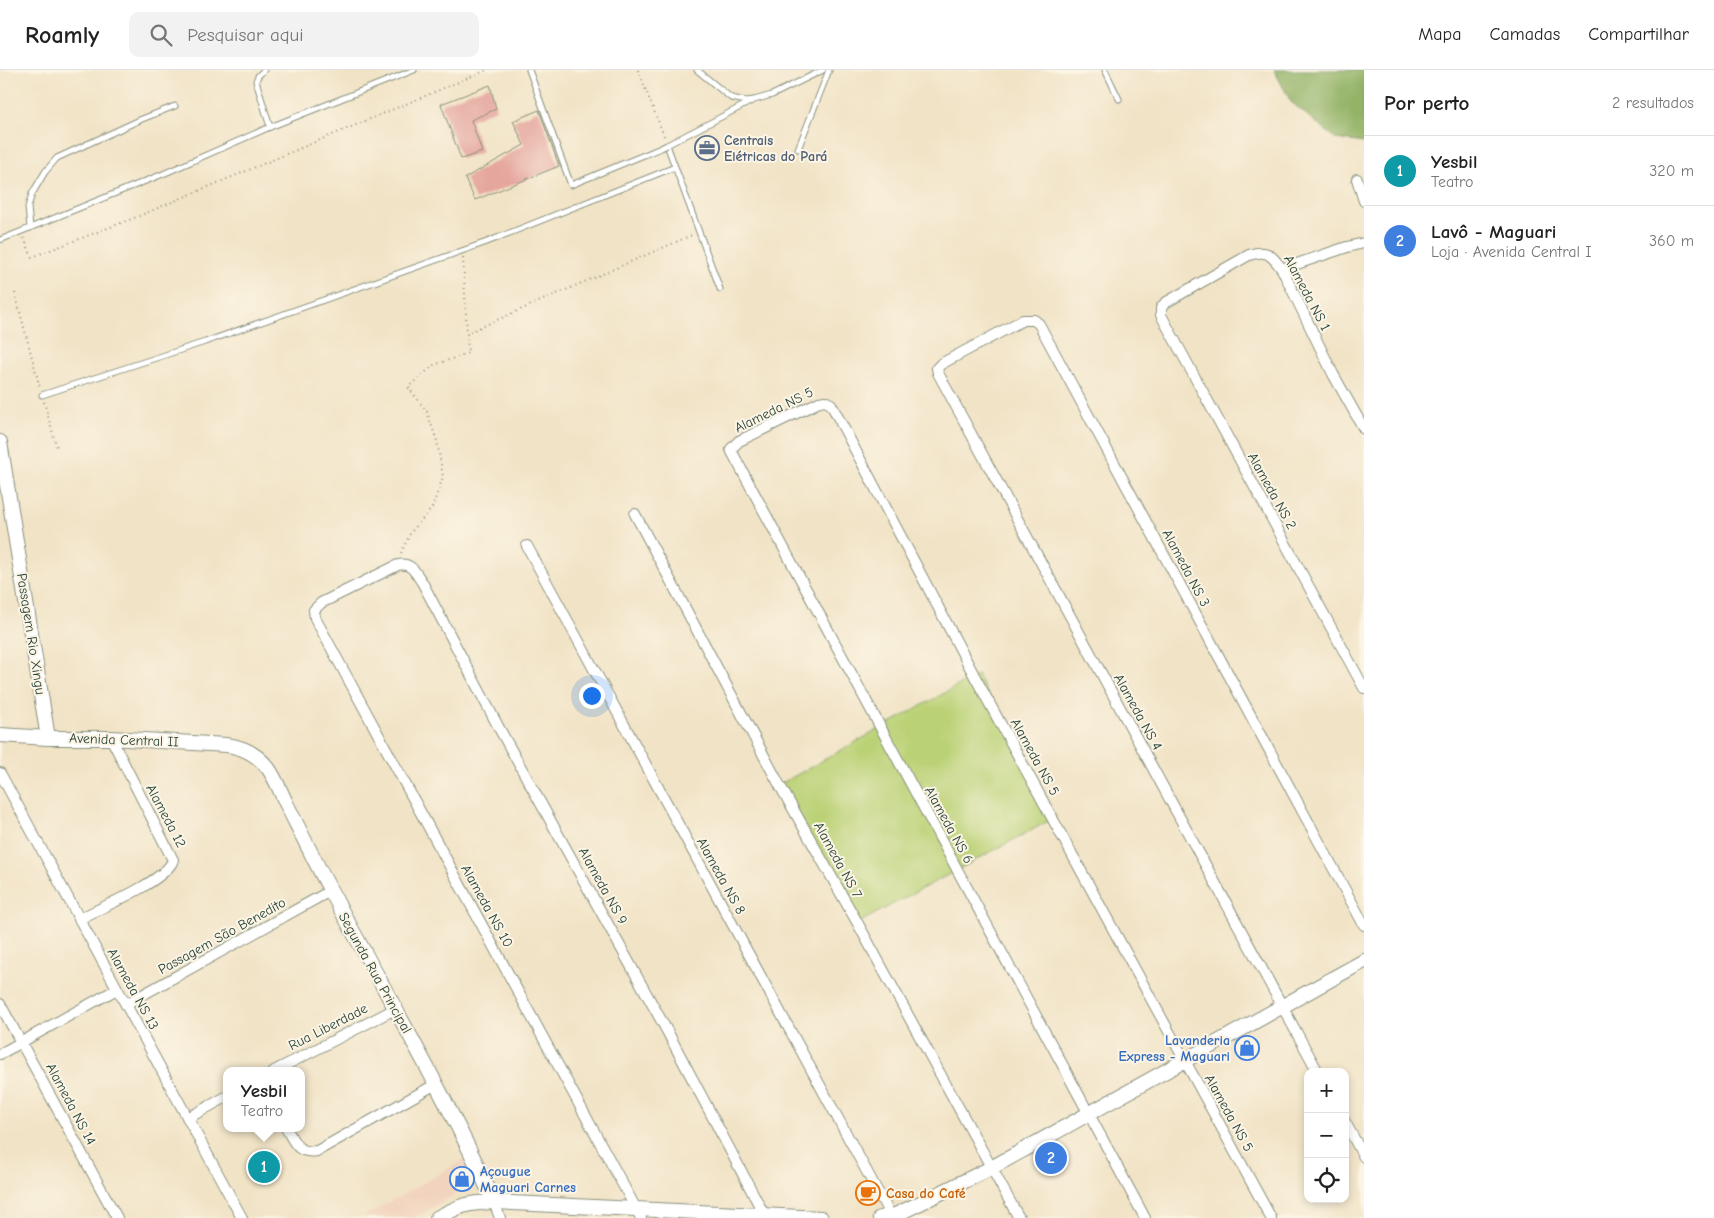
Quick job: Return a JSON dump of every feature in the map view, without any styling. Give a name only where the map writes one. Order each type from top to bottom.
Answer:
[{"type":"main road","name":"Passagem Rio Xingu","points":[[0,442],[48,738]]},
{"type":"main road","name":"Avenida Central II","points":[[0,735],[48,738],[111,738],[238,746],[248,750]]},
{"type":"main road","name":"Segunda Rua Principal","points":[[248,750],[268,768],[330,891],[473,1155],[494,1202]]},
{"type":"main road","points":[[888,1218],[991,1168],[1184,1059],[1364,961]]},
{"type":"main road","points":[[437,1218],[469,1203],[494,1202],[638,1213],[821,1218]]},
{"type":"street","points":[[1357,179],[1364,201]]},
{"type":"street","points":[[1282,269],[1346,247],[1364,243]]},
{"type":"street","name":"Alameda NS 1","points":[[1161,308],[1165,303],[1249,255],[1264,253],[1272,256],[1282,269],[1333,374],[1364,429]]},
{"type":"street","name":"Alameda NS 2","points":[[1161,308],[1161,315],[1364,688]]},
{"type":"street","name":"Alameda NS 3","points":[[939,366],[973,345],[1024,320],[1034,320],[1039,324],[1364,925]]},
{"type":"street","name":"Alameda NS 4","points":[[939,366],[937,368],[938,373],[1316,1068]]},
{"type":"street","name":"Alameda NS 5","points":[[733,445],[819,402],[825,401],[831,404],[971,669],[1271,1218]]},
{"type":"street","name":"Alameda NS 6","points":[[733,445],[731,450],[736,461],[1145,1218]]},
{"type":"street","name":"Alameda NS 7","points":[[635,514],[779,784],[1019,1218]]},
{"type":"street","name":"Alameda NS 8","points":[[527,546],[888,1218]]},
{"type":"street","name":"Alameda NS 9","points":[[395,567],[404,564],[413,569],[666,1029],[765,1216]]},
{"type":"street","name":"Alameda NS 10","points":[[395,567],[317,606],[314,610],[315,618],[638,1213]]},
{"type":"street","name":"Alameda 12","points":[[79,919],[152,882],[168,870],[173,860],[111,738]]},
{"type":"street","name":"Alameda NS 13","points":[[0,774],[242,1218]]},
{"type":"street","name":"Passagem São Benedito","points":[[126,1004],[330,891]]},
{"type":"street","points":[[0,1054],[117,989]]},
{"type":"street","name":"Alameda NS 14","points":[[0,1004],[116,1218]]},
{"type":"street","name":"Rua Liberdade","points":[[282,1067],[395,1009]]},
{"type":"street","points":[[288,1132],[298,1148],[308,1152],[317,1151],[436,1084]]},
{"type":"street","points":[[188,1118],[223,1099]]},
{"type":"street","points":[[1349,1129],[1364,1157]]},
{"type":"street","points":[[494,1202],[500,1218]]},
{"type":"lane","points":[[264,70],[256,81],[270,127]]},
{"type":"lane","points":[[0,240],[163,174],[270,127],[414,70]]},
{"type":"lane","points":[[529,70],[571,186],[661,148],[754,100],[772,95],[823,70]]},
{"type":"lane","points":[[697,70],[699,74],[731,98],[754,100]]},
{"type":"lane","points":[[798,149],[829,70]]},
{"type":"lane","points":[[1105,70],[1119,99]]},
{"type":"lane","points":[[30,228],[28,207],[32,194],[45,172],[57,158],[142,119],[176,106]]},
{"type":"lane","points":[[667,145],[720,289]]},
{"type":"lane","points":[[42,395],[205,342],[462,250],[540,221],[674,164]]},
{"type":"path","points":[[22,232],[32,257],[134,218],[487,70]]},
{"type":"path","points":[[638,70],[674,164]]},
{"type":"path","points":[[467,333],[700,232]]},
{"type":"path","points":[[395,567],[412,532],[432,508],[442,478],[437,442],[427,412],[408,387],[434,365],[468,353],[462,250]]},
{"type":"path","points":[[15,293],[57,448]]},
{"type":"shaded area","points":[[465,1159],[478,1181],[414,1218],[362,1218]]},
{"type":"green space","points":[[1274,70],[1364,70],[1364,143],[1336,139],[1291,102]]},
{"type":"green space","points":[[977,675],[1056,817],[858,923],[782,783]]},
{"type":"building","points":[[490,85],[496,109],[471,120],[482,152],[461,159],[441,104]]},
{"type":"building","points":[[539,110],[559,166],[475,200],[465,178],[524,145],[513,121]]},
{"type":"place","name":"Centrais Elétricas do Pará","points":[[707,148]]},
{"type":"place","name":"Lavanderia Express - Maguari","points":[[1247,1048]]},
{"type":"place","name":"Lavô - Maguari","points":[[1051,1158]]},
{"type":"place","name":"Yesbil","points":[[264,1167]]},
{"type":"place","name":"Açougue Maguari Carnes","points":[[462,1179]]},
{"type":"place","name":"Casa do Café","points":[[868,1193]]}]
